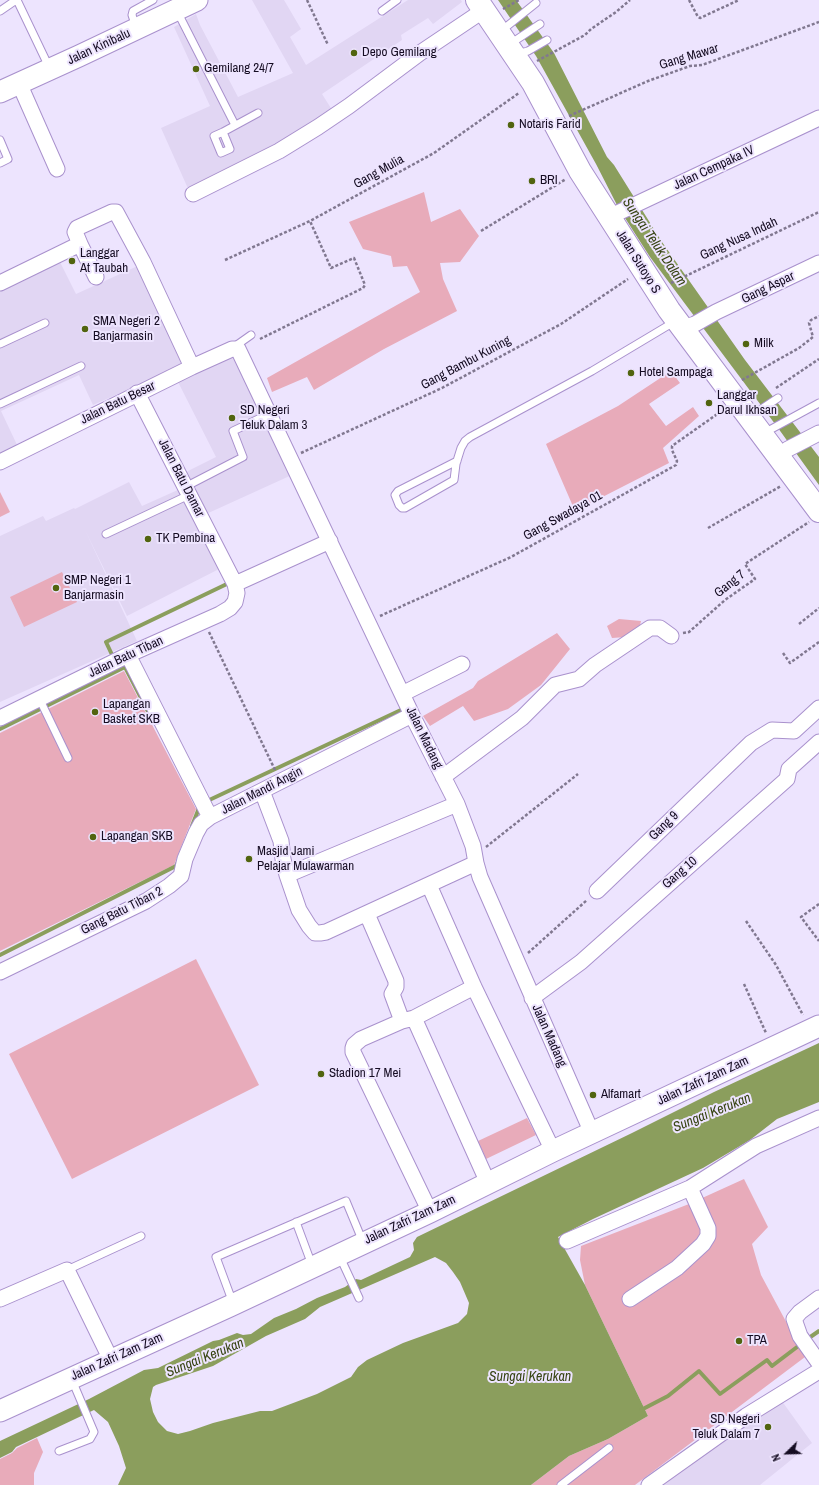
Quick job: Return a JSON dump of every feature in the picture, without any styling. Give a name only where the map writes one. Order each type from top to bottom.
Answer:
[{"type":"highway","name":"Jalan Sutoyo S","points":[[487,7],[514,40],[533,73],[580,171],[613,215],[642,270],[738,390],[784,453],[795,478],[817,512]]},
{"type":"main road","name":"Jalan Kinibalu","points":[[0,92],[137,29],[172,9],[197,0]]},
{"type":"main road","name":"Jalan Zafri Zam Zam","points":[[0,1411],[339,1255],[553,1151],[814,1028]]},
{"type":"street","points":[[193,194],[279,151],[318,127],[349,106],[420,53],[487,7]]},
{"type":"street","points":[[19,83],[57,169]]},
{"type":"street","name":"Jalan Cempaka IV","points":[[613,215],[712,170],[819,118]]},
{"type":"street","points":[[96,277],[75,232],[77,228],[112,212],[118,213],[143,262],[192,367]]},
{"type":"street","points":[[0,283],[80,244]]},
{"type":"street","name":"Gang Aspar","points":[[685,324],[716,312],[819,263]]},
{"type":"street","name":"Jalan Batu Besar","points":[[0,462],[192,367],[210,354],[235,349]]},
{"type":"street","name":"Jalan Madang","points":[[235,349],[270,414],[412,715],[457,804],[474,846],[475,860],[532,998],[592,1133]]},
{"type":"street","name":"Jalan Batu Damar","points":[[137,394],[235,584]]},
{"type":"street","points":[[784,453],[814,436]]},
{"type":"street","points":[[235,584],[330,541]]},
{"type":"street","name":"Jalan Batu Tiban","points":[[0,718],[128,655],[220,614],[230,608],[235,602],[237,593],[235,584]]},
{"type":"street","points":[[443,777],[522,718],[555,685],[579,679],[595,665],[650,628],[660,628],[671,636]]},
{"type":"street","name":"Jalan Mandi Angin","points":[[128,655],[210,817],[412,715]]},
{"type":"street","points":[[402,694],[462,664]]},
{"type":"street","name":"Gang 9","points":[[597,891],[751,743],[772,730],[794,731],[819,708]]},
{"type":"street","name":"Gang 10","points":[[532,998],[581,962],[787,779],[789,769],[819,742]]},
{"type":"street","points":[[262,791],[282,841],[283,858],[299,910],[315,933],[326,932],[367,914],[429,885],[475,860]]},
{"type":"street","points":[[287,874],[457,804]]},
{"type":"street","name":"Gang Batu Tiban 2","points":[[0,972],[146,901],[169,886],[181,876],[185,859],[196,833],[201,824],[210,817]]},
{"type":"street","points":[[429,885],[474,988],[553,1151]]},
{"type":"street","points":[[367,914],[396,981],[396,987],[392,994],[408,1019],[488,1183]]},
{"type":"street","points":[[430,1212],[353,1052],[354,1045],[361,1039],[474,988]]},
{"type":"street","points":[[567,1241],[690,1188],[736,1157],[756,1146],[819,1118]]},
{"type":"street","points":[[630,1299],[677,1268],[703,1244],[708,1236],[706,1222],[690,1188]]},
{"type":"street","points":[[0,1299],[67,1270],[110,1360]]},
{"type":"street","points":[[819,1298],[794,1319],[795,1323],[808,1341],[819,1363]]},
{"type":"street","points":[[649,1485],[746,1416],[819,1371]]},
{"type":"lane","points":[[0,11],[16,0],[50,69]]},
{"type":"lane","points":[[137,29],[132,15],[133,10],[153,0]]},
{"type":"lane","points":[[382,11],[397,0]]},
{"type":"lane","points":[[514,40],[527,11],[536,3]]},
{"type":"lane","points":[[172,9],[235,125]]},
{"type":"lane","points":[[514,40],[538,25]]},
{"type":"lane","points":[[514,40],[546,41]]},
{"type":"lane","points":[[222,132],[258,113]]},
{"type":"lane","points":[[0,140],[8,159],[0,163]]},
{"type":"lane","points":[[0,344],[45,323]]},
{"type":"lane","points":[[457,461],[398,491],[395,494],[395,498],[399,505],[402,508],[405,508],[451,483],[455,477],[457,461],[461,448],[470,437],[592,371],[685,324]]},
{"type":"lane","points":[[235,349],[251,335]]},
{"type":"lane","points":[[0,404],[81,366]]},
{"type":"lane","points":[[761,422],[778,398]]},
{"type":"lane","points":[[761,422],[792,418],[819,403]]},
{"type":"lane","points":[[106,534],[187,491],[243,457],[233,431],[270,414]]},
{"type":"lane","points":[[40,698],[68,758]]},
{"type":"lane","points":[[234,1304],[216,1257],[346,1201],[364,1243]]},
{"type":"lane","points":[[296,1222],[313,1267]]},
{"type":"lane","points":[[67,1270],[141,1236]]},
{"type":"lane","points":[[339,1255],[359,1298]]},
{"type":"lane","points":[[59,1451],[79,1444],[93,1436],[94,1432],[71,1378]]},
{"type":"lane","points":[[561,1485],[609,1448]]},
{"type":"path","points":[[307,0],[328,45]]},
{"type":"path","points":[[487,7],[519,0]]},
{"type":"path","name":"Gang Mulia","points":[[225,260],[310,221],[434,153],[533,73],[556,52],[585,35],[630,0]]},
{"type":"path","points":[[689,0],[700,18],[739,0]]},
{"type":"path","name":"Gang Mawar","points":[[567,117],[648,81],[690,66],[702,65],[819,22]]},
{"type":"path","points":[[481,231],[580,171]]},
{"type":"path","name":"Gang Nusa Indah","points":[[668,285],[819,212]]},
{"type":"path","points":[[235,349],[363,288],[365,285],[354,258],[331,268],[310,221]]},
{"type":"path","name":"Gang Bambu Kuning","points":[[290,458],[442,388],[561,324],[642,270]]},
{"type":"path","points":[[738,390],[757,371],[799,348],[813,337],[809,323],[811,320],[819,316]]},
{"type":"path","points":[[772,391],[819,360]]},
{"type":"path","name":"Gang Swadaya 01","points":[[368,621],[511,557],[676,465],[677,460],[672,450],[672,446],[738,390]]},
{"type":"path","points":[[708,528],[795,478]]},
{"type":"path","name":"Gang 7","points":[[671,636],[689,632],[725,600],[755,579],[745,564],[817,512]]},
{"type":"path","points":[[799,624],[819,608]]},
{"type":"path","points":[[204,621],[280,782]]},
{"type":"path","points":[[783,653],[790,663],[819,642]]},
{"type":"path","points":[[475,860],[578,774]]},
{"type":"path","points":[[517,962],[597,891]]},
{"type":"path","points":[[819,904],[801,917],[819,941]]},
{"type":"path","points":[[746,922],[776,966],[802,1013],[814,1028]]},
{"type":"path","points":[[744,984],[773,1048]]},
{"type":"shaded area","points":[[252,0],[284,0],[301,29],[290,37],[306,65],[408,0],[461,0],[462,2],[433,24],[428,18],[401,35],[402,40],[322,94],[334,113],[190,193],[161,128],[210,106],[174,27],[196,14],[200,25],[238,97],[293,73]]},
{"type":"shaded area","points":[[424,192],[431,222],[460,209],[479,236],[460,262],[440,263],[443,279],[457,311],[384,349],[314,390],[307,377],[272,392],[267,378],[420,292],[407,266],[393,267],[391,256],[363,249],[349,222]]},
{"type":"shaded area","name":"SMA Negeri 2 Banjarmasin","points":[[60,262],[76,294],[142,264],[186,364],[93,405],[79,375],[1,411],[19,449],[0,458],[0,289]]},
{"type":"shaded area","name":"SD Negeri Teluk Dalam 3","points":[[234,352],[294,474],[204,515],[184,473],[216,457],[177,380]]},
{"type":"shaded area","points":[[671,371],[680,383],[649,404],[666,426],[693,407],[699,416],[663,448],[669,463],[575,511],[546,444],[618,406]]},
{"type":"shaded area","name":"SMP Negeri 1 Banjarmasin","points":[[129,482],[142,506],[180,489],[221,568],[127,616],[85,530],[137,641],[0,702],[0,536],[43,516],[46,521],[74,508],[75,509]]},
{"type":"shaded area","points":[[0,492],[10,512],[0,517]]},
{"type":"shaded area","points":[[62,572],[77,602],[24,627],[10,597]]},
{"type":"shaded area","points":[[619,619],[641,621],[638,634],[612,638],[607,626]]},
{"type":"shaded area","points":[[557,633],[570,649],[541,685],[508,709],[474,721],[463,706],[430,726],[423,716],[473,688],[478,681]]},
{"type":"shaded area","name":"Lapangan SKB","points":[[124,671],[196,809],[174,865],[0,951],[0,733]]},
{"type":"shaded area","points":[[196,959],[259,1085],[72,1179],[9,1054]]},
{"type":"shaded area","points":[[527,1118],[536,1135],[486,1159],[478,1141]]},
{"type":"shaded area","points":[[744,1179],[768,1227],[752,1244],[761,1275],[805,1357],[635,1485],[531,1485],[569,1456],[608,1439],[648,1416],[585,1285],[580,1260],[581,1246],[689,1204]]},
{"type":"shaded area","name":"SD Negeri Teluk Dalam 7","points":[[779,1397],[812,1443],[760,1485],[657,1485]]},
{"type":"shaded area","points":[[37,1438],[43,1452],[34,1473],[34,1485],[0,1485],[0,1459]]},
{"type":"water","name":"Sungai Teluk Dalam","points":[[498,0],[516,0],[554,53],[607,157],[614,165],[662,242],[745,360],[819,457],[819,485],[650,257],[618,207],[536,56]]},
{"type":"water","name":"Sungai Kerukan","points":[[819,1043],[819,1102],[777,1119],[750,1140],[703,1168],[593,1219],[558,1237],[585,1285],[648,1416],[608,1439],[569,1456],[531,1485],[118,1485],[126,1468],[119,1446],[108,1422],[94,1410],[16,1447],[12,1452],[0,1458],[0,1441],[89,1399],[144,1370],[158,1368],[213,1341],[237,1333],[243,1335],[251,1334],[274,1318],[345,1287],[356,1279],[361,1280],[410,1257],[414,1250],[413,1243],[417,1237],[714,1092]],"holes":[[[435,1257],[446,1263],[460,1282],[469,1303],[467,1314],[458,1323],[403,1343],[367,1360],[358,1367],[351,1377],[317,1394],[272,1411],[260,1411],[178,1434],[167,1431],[158,1422],[153,1412],[150,1399],[153,1387],[156,1385],[213,1366],[266,1336],[305,1319],[320,1307]]]},
{"type":"waterway","points":[[114,659],[106,642],[231,582]]},
{"type":"waterway","points":[[0,729],[125,667],[153,721]]},
{"type":"waterway","points":[[205,802],[403,709]]},
{"type":"waterway","points":[[192,826],[199,808],[198,806]]},
{"type":"waterway","points":[[0,955],[176,866],[178,862]]},
{"type":"waterway","points":[[806,1340],[819,1331]]},
{"type":"waterway","points":[[641,1410],[668,1396],[699,1371],[720,1394],[767,1360],[772,1366],[801,1344]]},
{"type":"place","name":"Depo Gemilang","points":[[354,53]]},
{"type":"place","name":"Gemilang 24/7","points":[[196,69]]},
{"type":"place","name":"Notaris Farid","points":[[511,125]]},
{"type":"place","name":"BRI","points":[[532,181]]},
{"type":"place","name":"Langgar At Taubah","points":[[72,261]]},
{"type":"place","name":"SMA Negeri 2 Banjarmasin","points":[[85,329]]},
{"type":"place","name":"Milk","points":[[746,344]]},
{"type":"place","name":"Hotel Sampaga","points":[[631,373]]},
{"type":"place","name":"Langgar Darul Ikhsan","points":[[709,403]]},
{"type":"place","name":"SD Negeri Teluk Dalam 3","points":[[232,418]]},
{"type":"place","name":"TK Pembina","points":[[148,539]]},
{"type":"place","name":"SMP Negeri 1 Banjarmasin","points":[[56,588]]},
{"type":"place","name":"Lapangan Basket SKB","points":[[95,712]]},
{"type":"place","name":"Lapangan SKB","points":[[93,837]]},
{"type":"place","name":"Masjid Jami Pelajar Mulawarman","points":[[249,859]]},
{"type":"place","name":"Stadion 17 Mei","points":[[321,1074]]},
{"type":"place","name":"Alfamart","points":[[593,1095]]},
{"type":"place","name":"TPA","points":[[739,1341]]},
{"type":"place","name":"SD Negeri Teluk Dalam 7","points":[[768,1427]]}]
